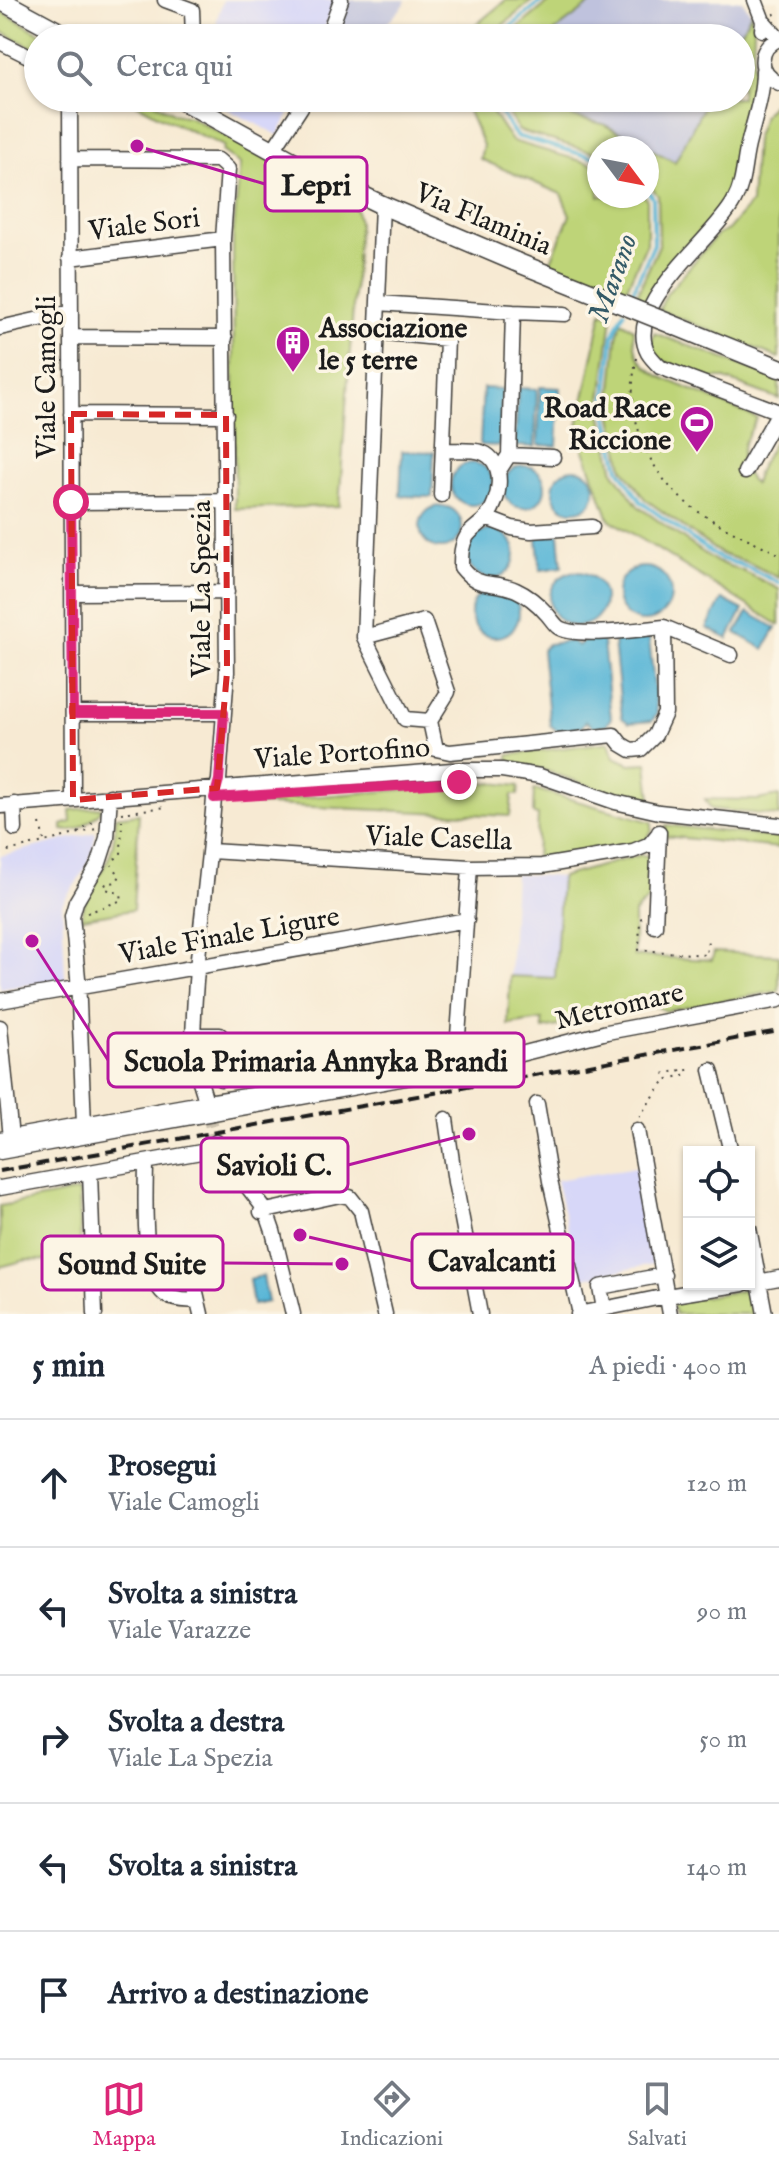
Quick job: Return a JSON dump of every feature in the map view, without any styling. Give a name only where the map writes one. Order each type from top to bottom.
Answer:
[{"type":"main road","points":[[0,0],[44,24]]},
{"type":"main road","name":"Via Flaminia","points":[[210,112],[273,150],[382,205],[779,368]]},
{"type":"street","points":[[165,0],[192,10],[192,24]]},
{"type":"street","points":[[332,24],[341,0]]},
{"type":"street","points":[[755,0],[763,21],[779,39],[768,45],[762,63],[771,80],[779,86],[756,115]]},
{"type":"street","points":[[745,472],[779,412],[660,367],[648,355],[643,338],[645,321],[658,293],[722,219],[742,185],[747,145],[763,88],[763,21]]},
{"type":"street","points":[[0,42],[24,54]]},
{"type":"street","name":"Viale Camogli","points":[[70,112],[73,800]]},
{"type":"street","points":[[273,150],[298,112]]},
{"type":"street","name":"Viale La Spezia","points":[[70,159],[218,160],[228,169],[223,239],[227,501],[231,526],[227,672],[194,1035],[196,1070],[207,1107]]},
{"type":"street","points":[[382,205],[364,637],[405,719],[430,721]]},
{"type":"street","name":"Viale Sori","points":[[70,258],[223,239]]},
{"type":"street","points":[[378,303],[565,314]]},
{"type":"street","points":[[0,328],[71,312]]},
{"type":"street","points":[[498,472],[509,455],[513,312]]},
{"type":"street","points":[[376,332],[447,339],[441,495]]},
{"type":"street","points":[[71,337],[225,338]]},
{"type":"street","points":[[71,414],[226,415]]},
{"type":"street","points":[[443,450],[481,452],[493,460],[498,472],[498,490],[493,508],[468,534],[461,550],[461,567],[470,578],[521,592],[543,609],[559,628],[575,634],[664,627],[731,655]]},
{"type":"street","points":[[509,455],[553,457]]},
{"type":"street","points":[[71,502],[227,501]]},
{"type":"street","points":[[486,518],[531,531],[592,527]]},
{"type":"street","points":[[72,593],[227,592]]},
{"type":"street","points":[[364,637],[424,621],[448,692],[430,721],[436,749],[450,752],[614,735],[631,750],[648,744],[665,713],[664,627]]},
{"type":"street","points":[[73,713],[224,713]]},
{"type":"street","points":[[499,747],[502,770]]},
{"type":"street","name":"Viale Portofino","points":[[7,805],[116,800],[342,773],[502,770],[540,776],[615,802],[659,812],[779,825]]},
{"type":"street","points":[[84,1125],[78,987],[69,910],[99,863],[116,800]]},
{"type":"street","points":[[7,805],[15,829]]},
{"type":"street","points":[[655,926],[659,812]]},
{"type":"street","name":"Viale Casella","points":[[210,851],[470,867],[542,866],[633,851],[650,844],[659,833]]},
{"type":"street","points":[[456,1064],[470,867]]},
{"type":"street","name":"Viale Finale Ligure","points":[[0,1001],[467,920]]},
{"type":"street","name":"Metromare","points":[[0,1152],[477,1065],[607,1032],[779,1000]]},
{"type":"street","points":[[0,1027],[6,1138],[422,1069]]},
{"type":"street","points":[[194,1035],[220,1035],[221,1079]]},
{"type":"street","points":[[711,1070],[730,1146]]},
{"type":"street","points":[[537,1104],[550,1181],[580,1314],[705,1290]]},
{"type":"street","points":[[446,1119],[473,1290],[480,1314]]},
{"type":"street","points":[[637,1130],[670,1314]]},
{"type":"street","points":[[216,1142],[273,1231],[293,1314]]},
{"type":"street","points":[[0,1188],[201,1152]]},
{"type":"street","points":[[146,1162],[147,1246],[153,1275],[160,1290],[178,1307],[200,1307],[189,1262]]},
{"type":"street","points":[[90,1172],[95,1314]]},
{"type":"street","points":[[242,1179],[273,1173]]},
{"type":"street","points":[[263,1211],[340,1195],[350,1197],[361,1211],[385,1314]]},
{"type":"street","points":[[473,1290],[518,1273]]},
{"type":"street","points":[[604,1309],[600,1287],[664,1275]]},
{"type":"street","points":[[755,1282],[779,1278]]},
{"type":"street","points":[[753,1290],[765,1314]]},
{"type":"path","points":[[643,338],[635,367],[633,405],[644,447],[657,470],[680,497],[700,513],[779,554]]},
{"type":"path","points":[[69,910],[122,900],[121,894],[104,887],[116,882],[120,876],[112,865],[121,854],[113,818],[116,800]]},
{"type":"path","points":[[0,853],[78,833],[113,818],[163,808],[169,804]]},
{"type":"path","points":[[78,833],[101,815],[113,818]]},
{"type":"path","points":[[40,823],[45,841]]},
{"type":"path","points":[[656,908],[640,919],[639,950],[706,955],[708,940]]},
{"type":"path","points":[[637,1130],[636,1121],[665,1080],[688,1074],[687,1069],[662,1074]]},
{"type":"highlighted area","points":[[71,414],[226,415],[227,672],[217,788],[73,800]]},
{"type":"shaded area","points":[[223,0],[336,0],[327,24],[217,24]]},
{"type":"shaded area","points":[[349,0],[406,0],[387,24],[340,24]]},
{"type":"shaded area","points":[[596,0],[741,0],[751,13],[745,24],[564,24]]},
{"type":"shaded area","points":[[233,112],[290,112],[278,135]]},
{"type":"shaded area","points":[[564,112],[701,112],[675,162],[659,154],[659,136],[626,136],[603,124]]},
{"type":"shaded area","points":[[96,832],[92,853],[62,904],[65,979],[0,989],[0,856]]},
{"type":"shaded area","points":[[515,874],[561,877],[555,978],[510,976]]},
{"type":"shaded area","points":[[637,1167],[653,1264],[580,1279],[556,1180]]},
{"type":"green space","points":[[506,0],[533,0],[504,24],[477,24]]},
{"type":"green space","points":[[551,0],[596,0],[564,24],[523,24]]},
{"type":"green space","points":[[0,11],[24,24],[24,43],[0,31]]},
{"type":"green space","points":[[751,13],[753,24],[745,24]]},
{"type":"green space","points":[[755,70],[759,81],[755,94]]},
{"type":"green space","points":[[779,96],[779,358],[659,310],[667,293],[717,235],[728,230],[751,203],[755,139],[764,114]]},
{"type":"green space","points":[[152,112],[171,112],[190,117],[350,202],[356,210],[359,223],[339,506],[235,509],[233,238],[240,164],[222,151],[224,146]]},
{"type":"green space","points":[[468,112],[492,112],[512,141],[587,163],[587,208],[647,208],[647,243],[624,294],[550,263],[570,215],[561,194],[480,159],[483,145]]},
{"type":"green space","points":[[507,112],[564,112],[603,124],[626,136],[587,136],[587,151],[519,131]]},
{"type":"green space","points":[[701,112],[749,112],[730,191],[716,215],[645,304],[635,299],[659,245],[659,154],[675,162]]},
{"type":"green space","points":[[602,312],[612,317],[600,407],[614,472],[638,506],[685,540],[717,562],[779,589],[779,625],[609,519],[577,431]]},
{"type":"green space","points":[[621,322],[634,329],[636,351],[642,362],[659,376],[757,418],[744,443],[740,465],[754,484],[779,433],[779,578],[747,562],[721,554],[645,499],[623,468],[610,407]]},
{"type":"green space","points":[[654,333],[779,379],[779,399],[663,361],[651,345]]},
{"type":"green space","points":[[609,742],[614,757],[630,764],[647,763],[651,799],[617,795],[541,769],[509,763],[508,755]]},
{"type":"green space","points":[[492,783],[519,786],[518,795],[512,795],[510,816],[229,803]]},
{"type":"green space","points":[[534,789],[652,822],[652,830],[646,840],[632,846],[536,860],[538,815],[533,814]]},
{"type":"green space","points":[[779,796],[779,816],[711,809],[705,799],[757,800]]},
{"type":"green space","points":[[100,807],[101,811],[84,825],[73,830],[62,830],[62,825],[71,822],[70,810]]},
{"type":"green space","points":[[139,814],[133,910],[82,918],[88,895],[111,850],[116,817]]},
{"type":"green space","points":[[666,825],[779,838],[779,848],[665,836]]},
{"type":"green space","points":[[640,855],[651,860],[651,896],[634,913],[634,956],[712,960],[714,952],[779,955],[779,991],[666,1011],[656,1006],[543,1029],[542,1020],[508,1025],[510,976],[555,978],[561,877]]},
{"type":"green space","points":[[79,1191],[81,1261],[26,1260],[0,1267],[0,1206]]},
{"type":"green space","points":[[755,1288],[760,1314],[675,1314],[673,1302]]},
{"type":"water","points":[[540,387],[560,388],[557,446],[538,445]]},
{"type":"water","points":[[483,388],[502,389],[499,446],[480,445]]},
{"type":"water","points":[[518,388],[537,389],[535,447],[515,446]]},
{"type":"water","points":[[402,451],[434,452],[432,497],[400,496]]},
{"type":"water","points":[[472,463],[487,469],[493,484],[487,499],[472,505],[457,499],[451,484],[457,469]]},
{"type":"water","points":[[524,466],[539,472],[545,487],[539,502],[524,508],[509,502],[503,487],[509,472]]},
{"type":"water","points":[[574,469],[589,475],[595,490],[589,505],[574,511],[559,505],[553,490],[559,475]]},
{"type":"water","points":[[441,506],[456,512],[462,527],[456,542],[441,548],[426,542],[420,527],[426,512]]},
{"type":"water","points":[[491,530],[508,537],[515,554],[508,571],[491,578],[474,571],[467,554],[474,537]]},
{"type":"water","points":[[559,534],[562,567],[540,570],[537,537]]},
{"type":"water","points":[[644,567],[663,575],[671,594],[663,613],[644,621],[625,613],[617,594],[625,575]]},
{"type":"water","points":[[577,572],[596,580],[604,599],[596,618],[577,626],[558,618],[550,599],[558,580]]},
{"type":"water","points":[[495,589],[512,596],[519,613],[512,630],[495,637],[478,630],[471,613],[478,596]]},
{"type":"water","points":[[722,599],[743,610],[728,639],[707,628]]},
{"type":"water","points":[[748,612],[776,628],[764,649],[736,633]]},
{"type":"water","points":[[644,634],[649,638],[657,714],[652,721],[629,723],[622,718],[614,642],[620,636]]},
{"type":"water","points":[[597,638],[603,642],[611,718],[606,725],[593,727],[586,721],[581,728],[557,731],[550,725],[542,650],[548,644],[572,641],[578,646],[584,640]]},
{"type":"water","points":[[263,1276],[268,1302],[253,1305],[249,1279]]},
{"type":"waterway","name":"Marano","points":[[514,24],[543,0]]},
{"type":"waterway","name":"Marano","points":[[500,112],[516,136],[587,156]]},
{"type":"waterway","name":"Marano","points":[[629,300],[654,244],[653,208]]},
{"type":"waterway","name":"Marano","points":[[624,312],[613,336],[605,407],[619,469],[641,502],[688,536],[719,558],[745,566],[779,583]]},
{"type":"tunnel","points":[[208,1112],[216,1142]]},
{"type":"railway","points":[[0,1171],[779,1031]]},
{"type":"place","name":"Lepri","points":[[137,146]]},
{"type":"place","name":"Associazione le 5 terre","points":[[293,374]]},
{"type":"place","name":"Road Race Riccione","points":[[697,454]]},
{"type":"place","name":"Scuola Primaria Annyka Brandi","points":[[32,941]]},
{"type":"place","name":"Savioli C.","points":[[469,1134]]},
{"type":"place","name":"Cavalcanti","points":[[300,1235]]},
{"type":"place","name":"Sound Suite","points":[[342,1264]]},
{"type":"route","points":[[71,502],[73,713],[224,713],[219,780],[214,798],[459,782]]}]
